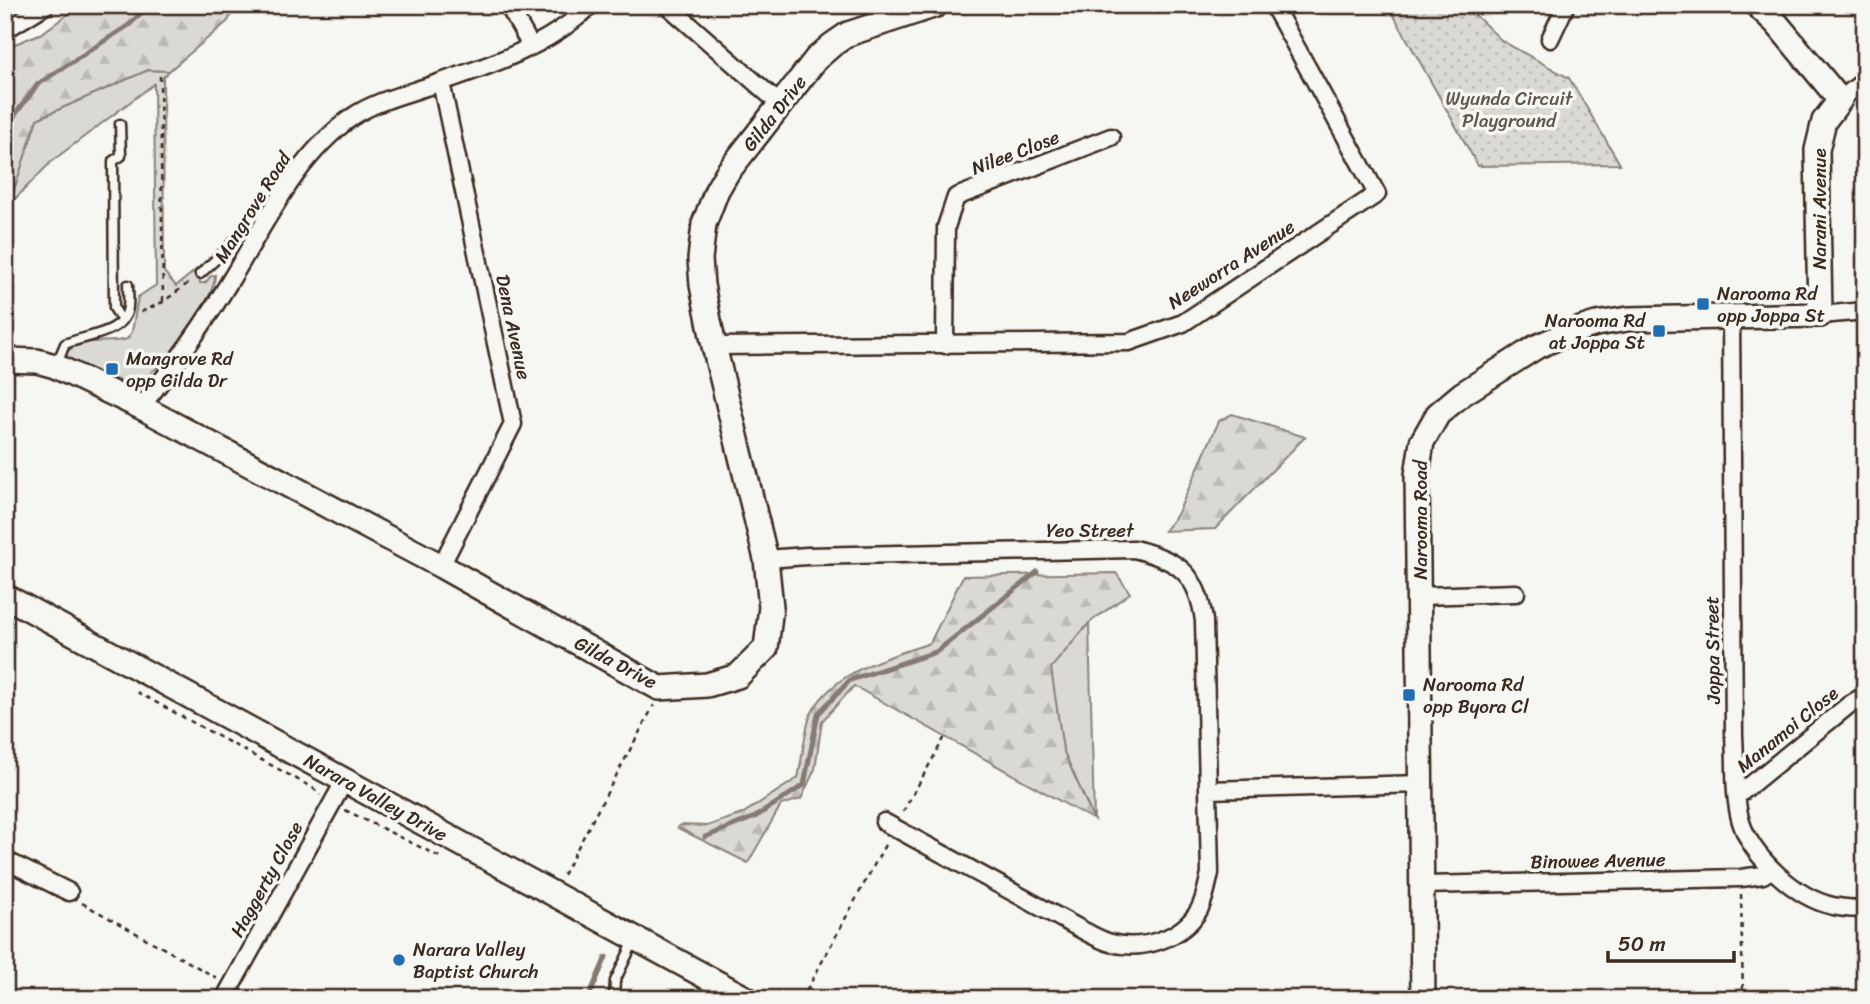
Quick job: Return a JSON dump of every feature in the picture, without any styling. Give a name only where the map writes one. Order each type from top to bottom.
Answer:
[{"type":"street","points":[[5,30],[46,5]]},
{"type":"street","points":[[508,5],[531,47]]},
{"type":"street","name":"Mangrove Road","points":[[141,407],[183,355],[291,178],[331,134],[355,115],[383,101],[531,47],[558,32],[591,5]]},
{"type":"street","points":[[667,5],[780,104]]},
{"type":"street","name":"Gilda Drive","points":[[5,360],[37,361],[55,366],[141,407],[441,566],[659,688],[707,685],[738,676],[766,648],[771,607],[766,559],[714,346],[702,285],[699,259],[704,224],[717,190],[727,173],[816,59],[849,34],[936,5]]},
{"type":"street","name":"Neeworra Avenue","points":[[714,346],[1129,342],[1183,323],[1377,194],[1273,5]]},
{"type":"street","points":[[1550,39],[1566,5]]},
{"type":"street","points":[[1757,5],[1777,24],[1840,100]]},
{"type":"street","name":"Narani Avenue","points":[[1820,315],[1818,135],[1824,121],[1840,100],[1865,80]]},
{"type":"street","name":"Dena Avenue","points":[[441,82],[513,424],[441,566]]},
{"type":"street","name":"Nilee Close","points":[[945,345],[946,227],[956,197],[1111,137]]},
{"type":"street","name":"Narooma Road","points":[[1423,999],[1418,458],[1429,427],[1449,404],[1536,347],[1595,324],[1644,318],[1820,315],[1865,311]]},
{"type":"street","name":"Joppa Street","points":[[1731,316],[1732,630],[1737,796],[1741,822],[1756,851],[1772,869],[1808,897],[1832,906],[1865,909]]},
{"type":"street","name":"Yeo Street","points":[[766,559],[1134,549],[1168,560],[1190,576],[1197,586],[1202,603],[1205,644],[1210,873],[1206,894],[1198,912],[1175,934],[1157,942],[1139,945],[1109,943],[889,825]]},
{"type":"street","points":[[1420,596],[1516,593]]},
{"type":"street","name":"Narara Valley Drive","points":[[5,596],[747,999]]},
{"type":"street","name":"Manamoi Close","points":[[1737,796],[1850,704],[1865,695]]},
{"type":"street","name":"Haggerty Close","points":[[228,992],[345,780]]},
{"type":"street","points":[[1208,790],[1422,784]]},
{"type":"street","points":[[5,860],[69,892]]},
{"type":"street","name":"Binowee Avenue","points":[[1423,886],[1741,878],[1763,875],[1772,869]]},
{"type":"lane","points":[[120,124],[121,156],[113,162],[114,308],[122,321]]},
{"type":"lane","points":[[200,274],[254,216],[271,212]]},
{"type":"lane","points":[[55,366],[65,344],[82,336],[107,332],[122,321],[128,310],[128,285]]},
{"type":"lane","points":[[614,999],[615,981],[635,938]]},
{"type":"path","points":[[160,76],[163,302]]},
{"type":"path","points":[[122,321],[163,302],[200,274]]},
{"type":"path","points":[[127,687],[313,788],[330,806]]},
{"type":"path","points":[[553,894],[664,688]]},
{"type":"path","points":[[802,999],[889,825],[947,733]]},
{"type":"path","points":[[1741,878],[1743,999]]},
{"type":"path","points":[[69,892],[87,907],[228,992]]},
{"type":"green space","points":[[81,5],[236,5],[228,21],[169,71],[148,70],[37,119],[9,205],[5,208],[5,48],[42,33]]},
{"type":"green space","name":"Wyunda Circuit Playground","points":[[1388,5],[1465,5],[1502,41],[1569,78],[1620,164],[1478,166]]},
{"type":"green space","points":[[148,70],[169,71],[163,77],[164,272],[176,286],[196,270],[200,283],[205,283],[215,275],[207,301],[175,349],[150,373],[128,382],[110,378],[78,364],[66,354],[71,348],[85,343],[127,339],[132,332],[138,297],[156,285],[154,84],[52,161],[9,205],[37,119]]},
{"type":"green space","points":[[1232,414],[1305,437],[1215,529],[1164,531],[1177,515],[1219,421]]},
{"type":"green space","points":[[1116,573],[1130,593],[1089,623],[1051,668],[1063,750],[1094,820],[854,686],[822,721],[815,769],[801,799],[781,805],[748,863],[678,828],[680,825],[707,826],[742,814],[798,778],[809,720],[821,699],[847,676],[880,660],[930,643],[963,576]]},
{"type":"green space","points":[[1089,623],[1094,820],[1063,750],[1050,668]]},
{"type":"waterway","points":[[5,128],[38,84],[129,25],[149,5]]},
{"type":"waterway","points":[[705,837],[755,817],[804,785],[818,714],[850,680],[936,652],[1037,572]]},
{"type":"waterway","points":[[588,999],[606,957]]},
{"type":"place","name":"Narooma Rd opp Joppa St","points":[[1703,304]]},
{"type":"place","name":"Narooma Rd at Joppa St","points":[[1659,331]]},
{"type":"place","name":"Mangrove Rd opp Gilda Dr","points":[[112,369]]},
{"type":"place","name":"Narooma Rd opp Byora Cl","points":[[1409,695]]},
{"type":"place","name":"Narara Valley Baptist Church","points":[[399,960]]}]
